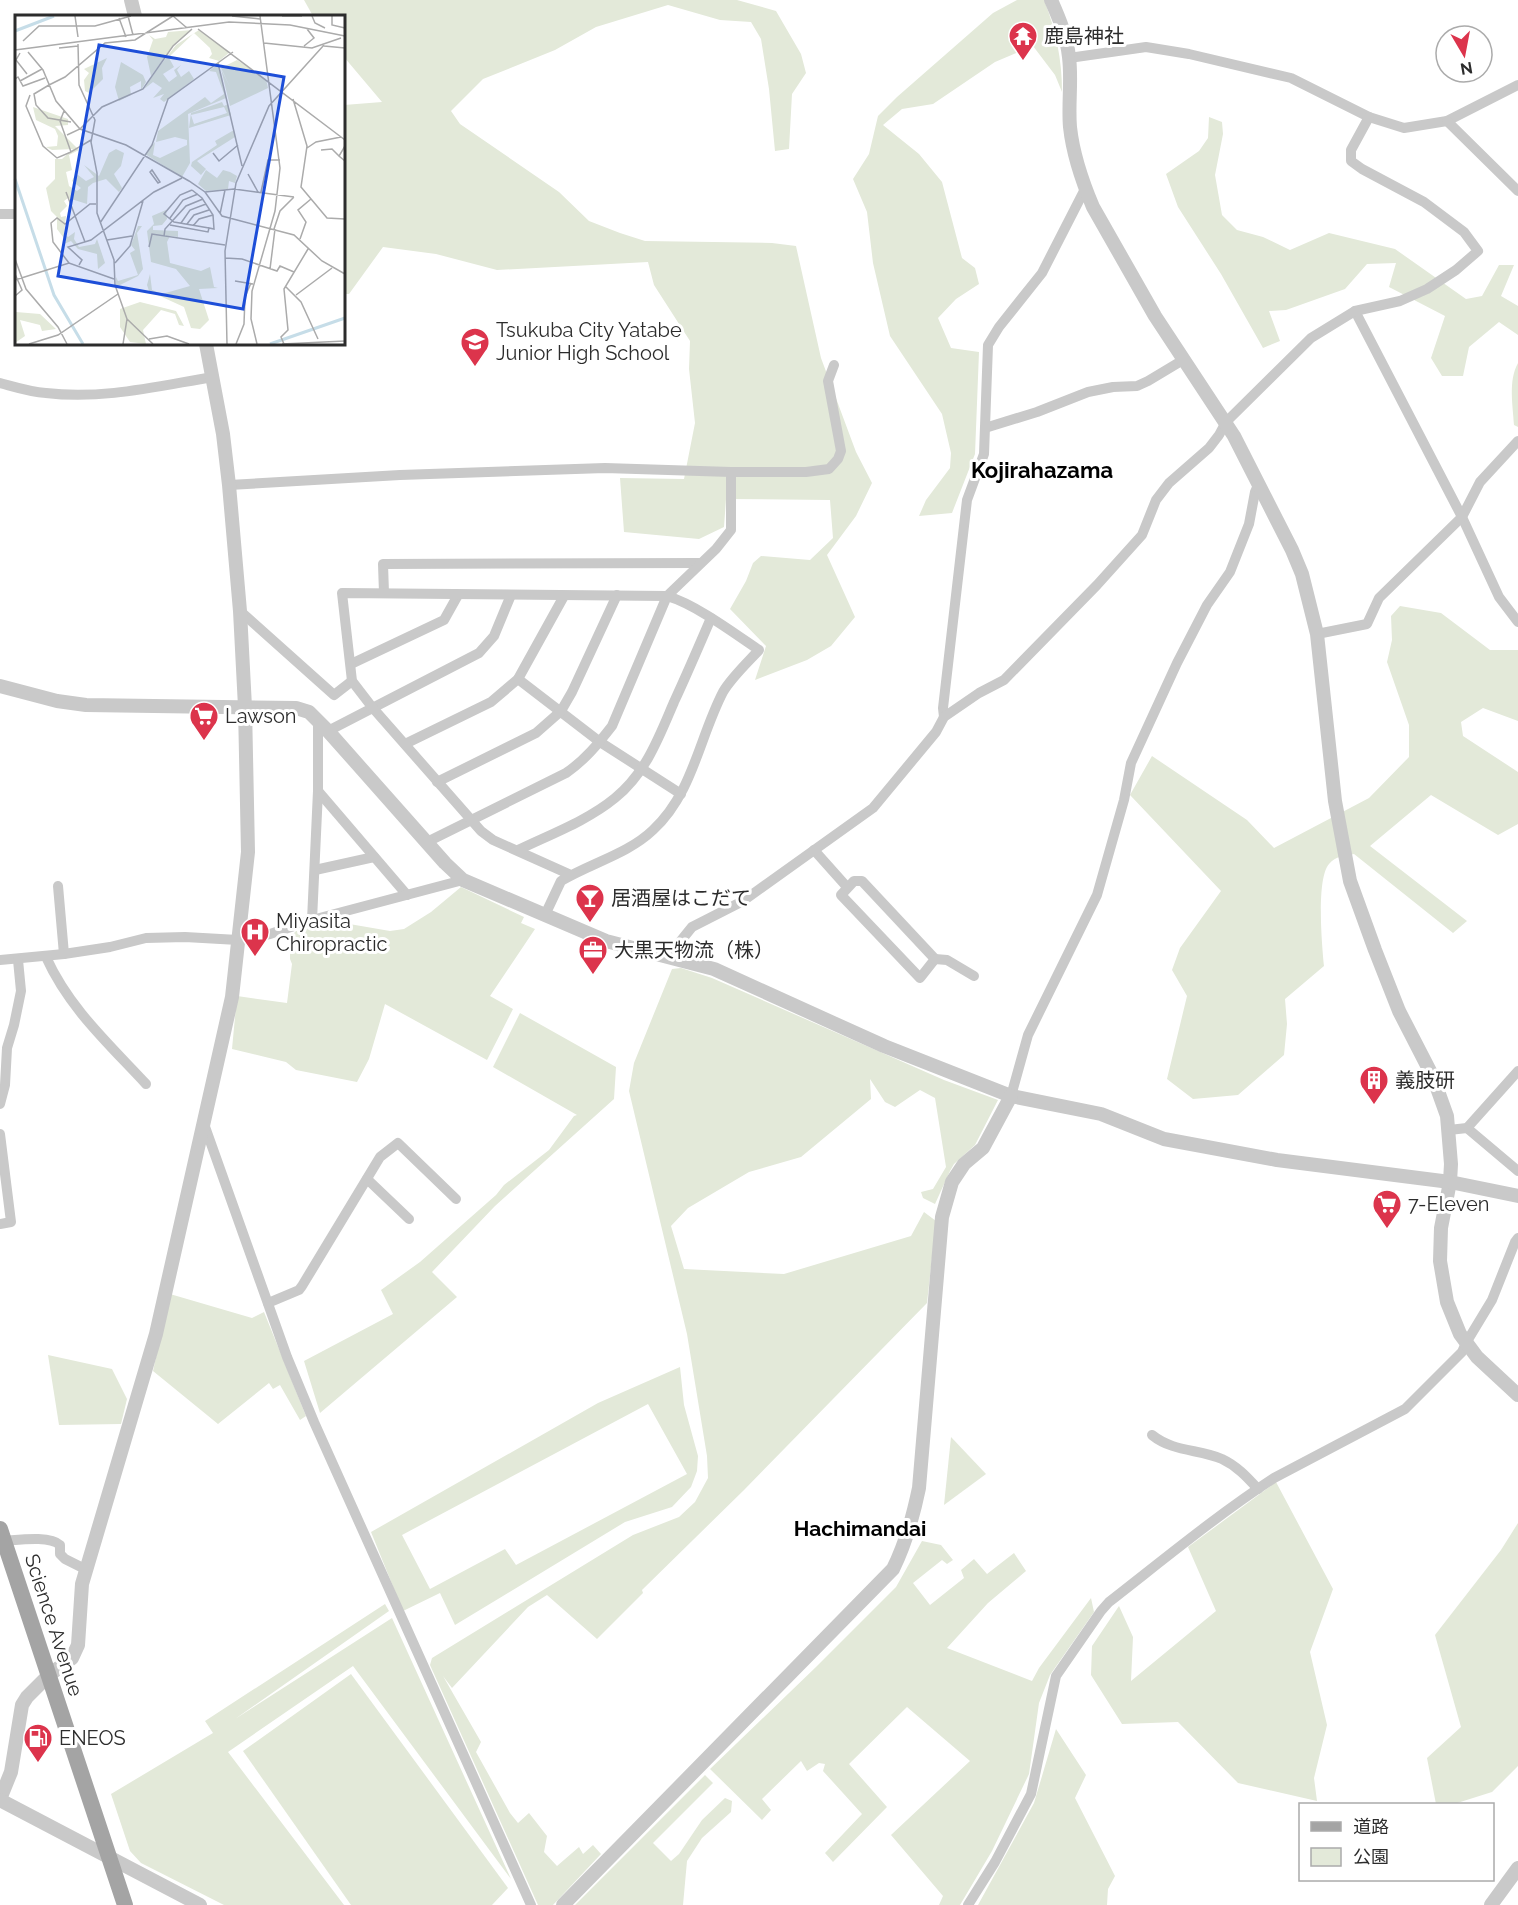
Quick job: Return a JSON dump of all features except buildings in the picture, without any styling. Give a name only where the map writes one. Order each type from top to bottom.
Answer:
[{"type":"main road","name":"Science Avenue","points":[[2,1535],[125,1905]]},
{"type":"street","points":[[132,0],[135,15]]},
{"type":"street","points":[[1051,0],[1061,23],[1069,58],[1071,129],[1085,189],[1155,316],[1226,422],[1298,562],[1317,634],[1335,801],[1350,881],[1374,950],[1399,1011],[1439,1091],[1447,1116],[1451,1156],[1450,1182],[1442,1228],[1440,1269],[1447,1302],[1455,1324],[1466,1343],[1484,1365],[1518,1395]]},
{"type":"street","points":[[1069,58],[1146,47],[1189,54],[1291,78],[1369,117],[1404,128],[1447,121],[1518,85]]},
{"type":"street","points":[[667,958],[692,927],[743,901],[873,808],[936,732],[944,717],[979,693],[1004,680],[1097,585],[1142,535],[1156,500],[1169,483],[1209,448],[1226,422],[1311,338],[1355,311],[1400,301],[1427,289],[1456,270],[1478,251],[1464,232],[1424,202],[1362,170],[1351,161],[1351,150],[1369,117]]},
{"type":"street","points":[[1447,121],[1518,190]]},
{"type":"street","points":[[944,717],[943,708],[967,500],[984,454],[988,345],[999,327],[1042,273],[1085,189]]},
{"type":"street","points":[[1355,311],[1462,517],[1499,597],[1518,622]]},
{"type":"street","points":[[200,1905],[0,1799],[11,1772],[22,1705],[49,1675],[75,1654],[78,1644],[82,1584],[156,1334],[232,997],[248,852],[245,707],[240,611],[229,485],[223,434],[206,345]]},
{"type":"street","points":[[985,428],[1037,412],[1088,392],[1113,387],[1137,386],[1183,360]]},
{"type":"street","points":[[229,485],[400,475],[605,468],[731,472],[806,472],[829,469],[838,459],[841,451],[828,381],[834,365]]},
{"type":"street","points":[[0,383],[44,393],[75,395],[107,394],[213,377]]},
{"type":"street","points":[[1317,634],[1367,624],[1379,598],[1462,517],[1480,482],[1518,441]]},
{"type":"street","points":[[427,842],[566,773],[580,764],[600,742],[612,726],[667,596],[726,538],[731,530],[731,472]]},
{"type":"street","points":[[563,1905],[892,1569],[904,1545],[911,1526],[919,1488],[944,1204],[952,1182],[964,1164],[982,1148],[1011,1096],[1028,1035],[1096,895],[1124,800],[1131,763],[1177,663],[1207,605],[1230,572],[1249,524],[1259,483]]},
{"type":"street","points":[[384,593],[382,564],[700,563]]},
{"type":"street","points":[[545,915],[561,880],[632,846],[651,832],[673,808],[724,690],[759,650],[711,618],[667,596],[342,593],[352,681],[372,707],[470,820],[493,840],[571,874]]},
{"type":"street","points":[[351,664],[444,620],[458,595]]},
{"type":"street","points":[[328,731],[479,653],[494,636],[511,595]]},
{"type":"street","points":[[405,744],[491,702],[518,679],[564,596]]},
{"type":"street","points":[[437,782],[536,733],[561,711],[617,596]]},
{"type":"street","points":[[240,611],[334,696],[352,681]]},
{"type":"street","points":[[518,850],[608,804],[630,785],[654,747],[711,618]]},
{"type":"street","points":[[518,679],[600,742],[681,794]]},
{"type":"street","points":[[0,686],[57,701],[86,705],[296,708],[309,712],[463,880],[606,941],[714,969],[884,1046],[1011,1096],[1101,1114],[1164,1139],[1277,1160],[1450,1182],[1518,1196]]},
{"type":"street","points":[[312,920],[318,791],[318,720]]},
{"type":"street","points":[[318,791],[407,895]]},
{"type":"street","points":[[814,849],[847,887]]},
{"type":"street","points":[[315,870],[374,857]]},
{"type":"street","points":[[0,960],[46,957],[110,947],[146,938],[185,937],[238,940],[270,934],[312,920],[463,880]]},
{"type":"street","points":[[935,959],[920,978],[841,895],[854,881],[862,881],[935,959],[947,960],[974,976]]},
{"type":"street","points":[[58,886],[64,954]]},
{"type":"street","points":[[46,957],[54,976],[72,1003],[146,1084]]},
{"type":"street","points":[[0,1104],[5,1085],[7,1048],[21,991],[18,960]]},
{"type":"street","points":[[1449,1130],[1467,1128],[1518,1071]]},
{"type":"street","points":[[204,1124],[287,1357],[314,1422],[531,1905]]},
{"type":"street","points":[[1467,1128],[1518,1171]]},
{"type":"street","points":[[0,1134],[11,1222],[0,1224]]},
{"type":"street","points":[[268,1303],[299,1290],[380,1157],[398,1143],[456,1199]]},
{"type":"street","points":[[367,1179],[409,1219]]},
{"type":"street","points":[[968,1905],[995,1862],[1031,1794],[1056,1677],[1109,1602],[1274,1478],[1405,1409],[1462,1352],[1492,1300],[1518,1238]]},
{"type":"street","points":[[1152,1435],[1175,1448],[1220,1458],[1237,1467],[1258,1489]]},
{"type":"street","points":[[2,1535],[56,1540],[60,1545],[60,1554],[65,1559],[87,1569]]},
{"type":"street","points":[[1491,1905],[1518,1868]]},
{"type":"green space","points":[[304,0],[737,0],[776,11],[801,54],[806,73],[792,94],[789,149],[775,151],[761,39],[751,22],[720,20],[668,5],[596,27],[555,50],[483,79],[451,111],[460,124],[559,192],[589,221],[645,241],[772,243],[796,246],[821,358],[856,452],[872,483],[856,516],[827,555],[855,617],[831,646],[807,660],[755,680],[766,646],[730,609],[753,563],[761,556],[810,560],[833,538],[830,500],[726,499],[724,527],[699,539],[624,532],[620,478],[684,479],[695,423],[689,369],[690,341],[654,285],[648,262],[497,270],[436,254],[383,247],[349,294],[345,294],[345,105],[382,102],[345,58],[345,15],[312,15]]},
{"type":"green space","points":[[1017,0],[1044,0],[1058,45],[1062,92],[1055,75],[1033,46],[995,62],[933,104],[902,109],[883,125],[919,154],[942,182],[962,258],[975,268],[979,284],[956,299],[938,318],[951,348],[979,352],[975,454],[952,513],[919,516],[926,500],[950,468],[951,453],[942,414],[890,336],[873,263],[867,212],[853,179],[869,154],[878,116],[993,13]]},
{"type":"green space","points":[[1209,117],[1222,122],[1223,134],[1215,175],[1222,215],[1237,230],[1263,237],[1290,250],[1329,233],[1395,249],[1466,299],[1482,296],[1499,265],[1514,265],[1501,296],[1518,306],[1518,335],[1499,322],[1469,347],[1463,376],[1442,376],[1431,358],[1445,316],[1389,287],[1396,263],[1367,264],[1345,289],[1286,310],[1269,311],[1280,341],[1263,348],[1221,274],[1178,207],[1166,174],[1199,151],[1208,138]]},
{"type":"green space","points":[[1518,363],[1518,427],[1514,425],[1512,393],[1513,377]]},
{"type":"green space","points":[[1400,606],[1441,613],[1490,650],[1518,650],[1518,721],[1483,708],[1461,722],[1463,736],[1518,772],[1518,824],[1498,835],[1431,795],[1370,846],[1467,921],[1453,933],[1354,854],[1334,859],[1325,872],[1322,883],[1321,929],[1324,966],[1285,999],[1287,1024],[1284,1055],[1238,1095],[1193,1099],[1167,1079],[1187,996],[1172,970],[1180,948],[1221,891],[1130,795],[1152,756],[1247,820],[1274,848],[1369,798],[1409,757],[1409,725],[1387,662],[1392,640],[1391,616]]},
{"type":"green space","points":[[461,887],[524,917],[521,923],[535,929],[490,996],[513,1009],[487,1060],[385,1004],[369,1059],[357,1082],[296,1070],[286,1062],[232,1049],[237,996],[287,1003],[292,964],[290,937],[297,930],[332,921],[390,931],[404,929],[431,912]]},
{"type":"green space","points":[[681,968],[712,978],[944,1080],[998,1100],[975,1145],[954,1164],[935,1204],[923,1198],[921,1192],[933,1189],[946,1167],[935,1098],[920,1090],[895,1107],[885,1102],[870,1079],[871,1099],[801,1157],[749,1172],[688,1208],[671,1226],[684,1269],[784,1274],[911,1236],[924,1212],[936,1221],[927,1303],[744,1490],[642,1590],[643,1593],[597,1639],[547,1595],[528,1607],[452,1688],[443,1676],[481,1742],[476,1752],[518,1823],[529,1813],[547,1836],[544,1852],[557,1866],[579,1847],[583,1854],[593,1845],[601,1854],[553,1905],[538,1905],[430,1665],[432,1658],[633,1535],[679,1517],[695,1502],[708,1478],[707,1456],[687,1334],[629,1091],[634,1063],[672,969]]},
{"type":"green space","points":[[520,1013],[616,1067],[614,1099],[495,1206],[432,1272],[457,1297],[320,1413],[304,1361],[393,1314],[381,1290],[420,1262],[496,1195],[504,1185],[549,1150],[577,1115],[493,1067]]},
{"type":"green space","points":[[170,1294],[252,1318],[264,1312],[306,1416],[300,1420],[280,1385],[273,1389],[269,1383],[218,1424],[153,1371]]},
{"type":"green space","points":[[48,1355],[112,1369],[127,1399],[121,1424],[59,1425]]},
{"type":"green space","points":[[680,1367],[684,1405],[698,1456],[697,1471],[691,1487],[672,1507],[625,1522],[455,1625],[440,1593],[403,1611],[371,1532],[598,1403]],"holes":[[[648,1404],[687,1474],[516,1565],[505,1549],[430,1589],[402,1535]]]},
{"type":"green space","points":[[951,1437],[986,1474],[944,1505]]},
{"type":"green space","points":[[1276,1482],[1333,1589],[1310,1652],[1327,1725],[1314,1778],[1317,1801],[1238,1783],[1178,1722],[1122,1724],[1091,1675],[1092,1646],[1119,1606],[1133,1637],[1131,1681],[1216,1611],[1188,1547]]},
{"type":"green space","points":[[1518,1523],[1518,1766],[1492,1792],[1457,1803],[1436,1803],[1427,1758],[1461,1727],[1435,1635],[1501,1550]]},
{"type":"green space","points":[[922,1541],[941,1545],[953,1560],[947,1564],[942,1560],[913,1583],[930,1605],[964,1578],[961,1570],[974,1559],[987,1574],[1014,1553],[1026,1571],[988,1603],[947,1648],[1032,1681],[1039,1668],[1091,1598],[1094,1612],[1050,1675],[1039,1703],[1029,1774],[992,1851],[960,1905],[939,1905],[943,1896],[891,1835],[970,1761],[907,1707],[849,1764],[887,1807],[833,1862],[825,1853],[862,1814],[823,1771],[825,1764],[819,1763],[807,1771],[801,1761],[762,1799],[771,1810],[762,1820],[710,1769],[896,1587]]},
{"type":"green space","points":[[385,1604],[389,1611],[235,1719],[392,1618],[511,1879],[353,1666],[228,1752],[344,1905],[224,1905],[141,1863],[130,1851],[111,1794],[213,1733],[205,1721]]},
{"type":"green space","points":[[351,1674],[508,1888],[492,1905],[351,1905],[243,1751]]},
{"type":"green space","points":[[1056,1729],[1086,1775],[1075,1798],[1115,1876],[1108,1889],[1107,1905],[978,1905],[1034,1803]]},
{"type":"green space","points":[[705,1775],[713,1783],[653,1843],[671,1861],[679,1854],[702,1820],[725,1798],[732,1801],[731,1812],[702,1838],[687,1861],[683,1905],[575,1905]]},
{"type":"place","name":"鹿島神社","points":[[1023,62]]},
{"type":"place","name":"Tsukuba City Yatabe Junior High School","points":[[475,368]]},
{"type":"place","name":"Lawson","points":[[204,742]]},
{"type":"place","name":"居酒屋はこだて","points":[[590,924]]},
{"type":"place","name":"Miyasita Chiropractic","points":[[255,958]]},
{"type":"place","name":"大黒天物流（株）","points":[[593,976]]},
{"type":"place","name":"義肢研","points":[[1374,1106]]},
{"type":"place","name":"7-Eleven","points":[[1387,1230]]},
{"type":"place","name":"ENEOS","points":[[38,1764]]},
{"type":"district","name":"Kojirahazama","points":[[1042,470]]},
{"type":"district","name":"Hachimandai","points":[[860,1528]]}]
